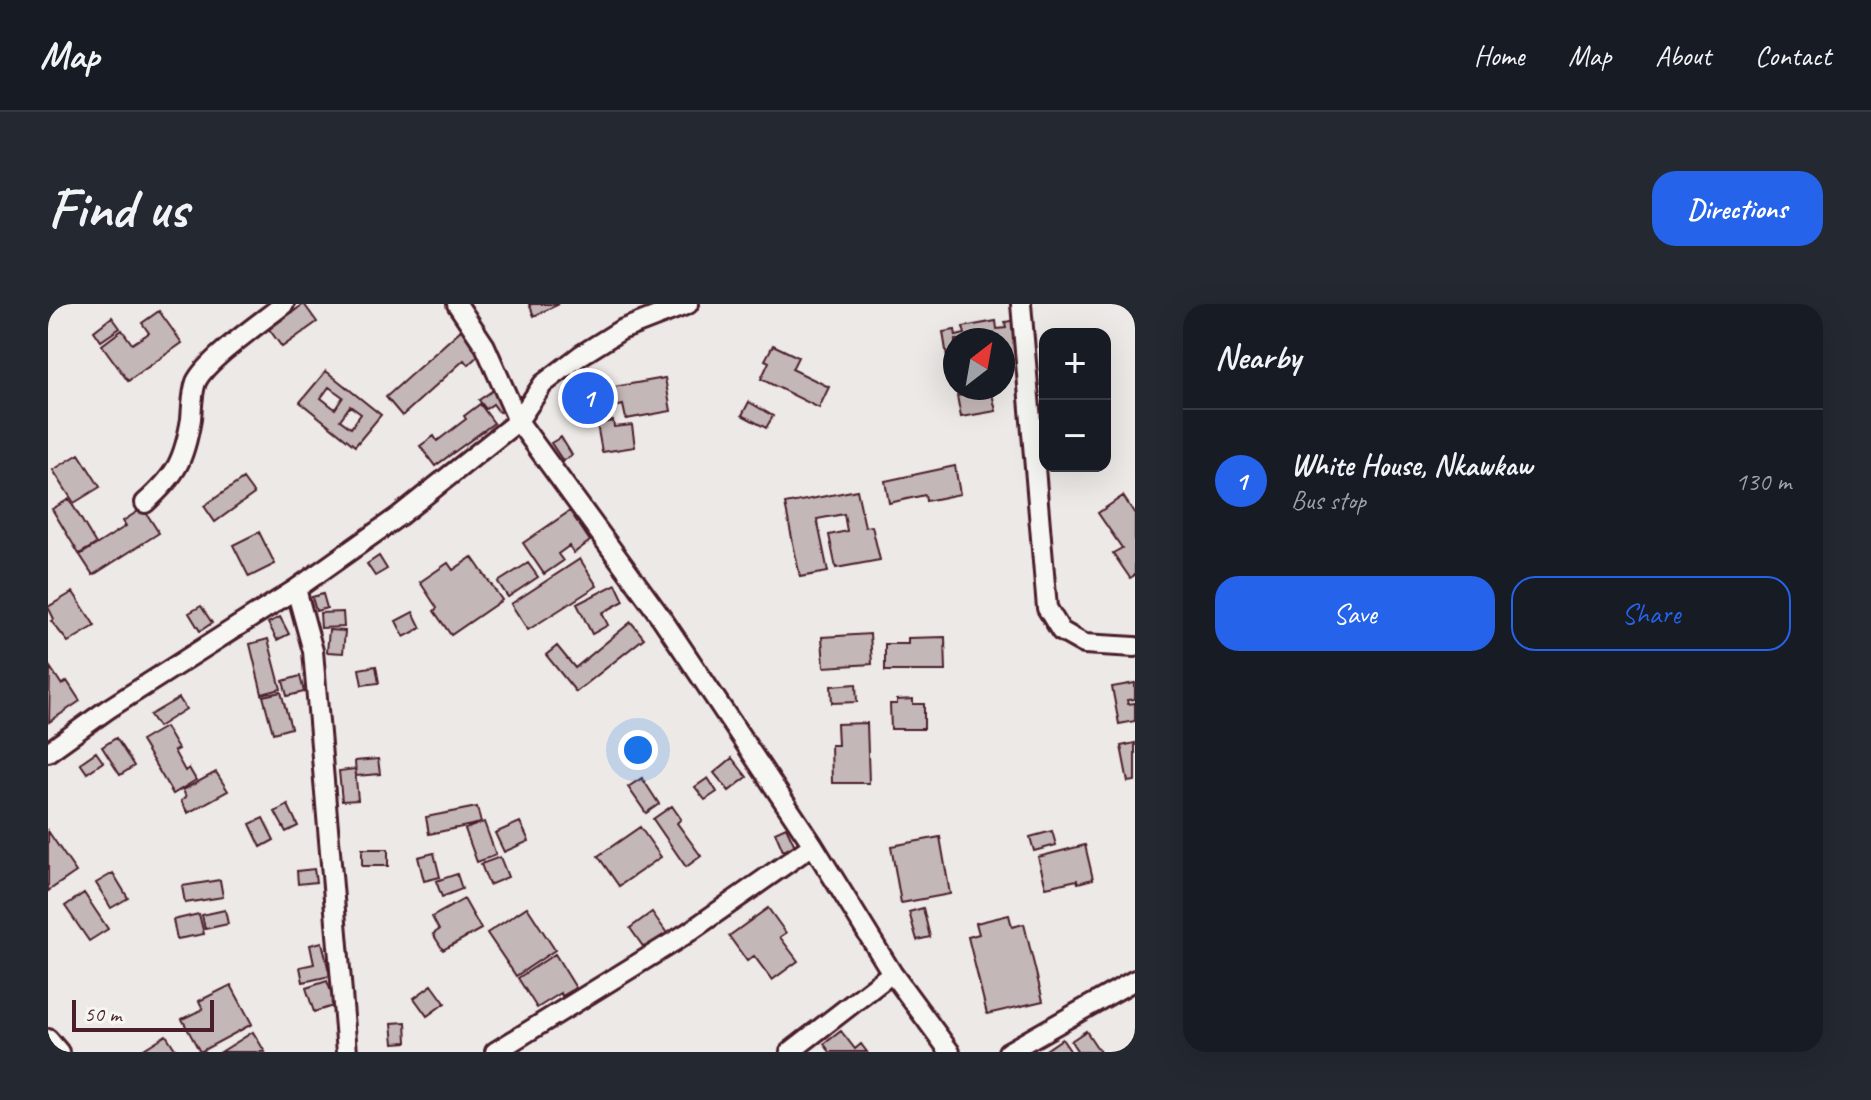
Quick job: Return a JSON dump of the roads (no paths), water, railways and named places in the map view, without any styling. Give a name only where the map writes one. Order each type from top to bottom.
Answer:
[{"type":"street","points":[[145,503],[169,481],[180,461],[187,442],[196,383],[206,368],[284,304]]},
{"type":"street","points":[[457,304],[485,346],[518,421],[663,620],[813,845],[892,973],[950,1052]]},
{"type":"street","points":[[48,752],[108,709],[296,589],[399,516],[518,421],[543,384],[581,355],[621,330],[688,304]]},
{"type":"street","points":[[1021,304],[1047,608],[1061,631],[1084,644],[1135,647]]},
{"type":"street","points":[[296,589],[313,651],[347,1052]]},
{"type":"street","points":[[495,1052],[686,934],[813,845]]},
{"type":"street","points":[[790,1052],[892,973]]},
{"type":"street","points":[[1008,1052],[1135,980]]},
{"type":"street","points":[[48,1039],[59,1052]]},
{"type":"place","name":"White House, Nkawkaw","points":[[588,398]]}]
